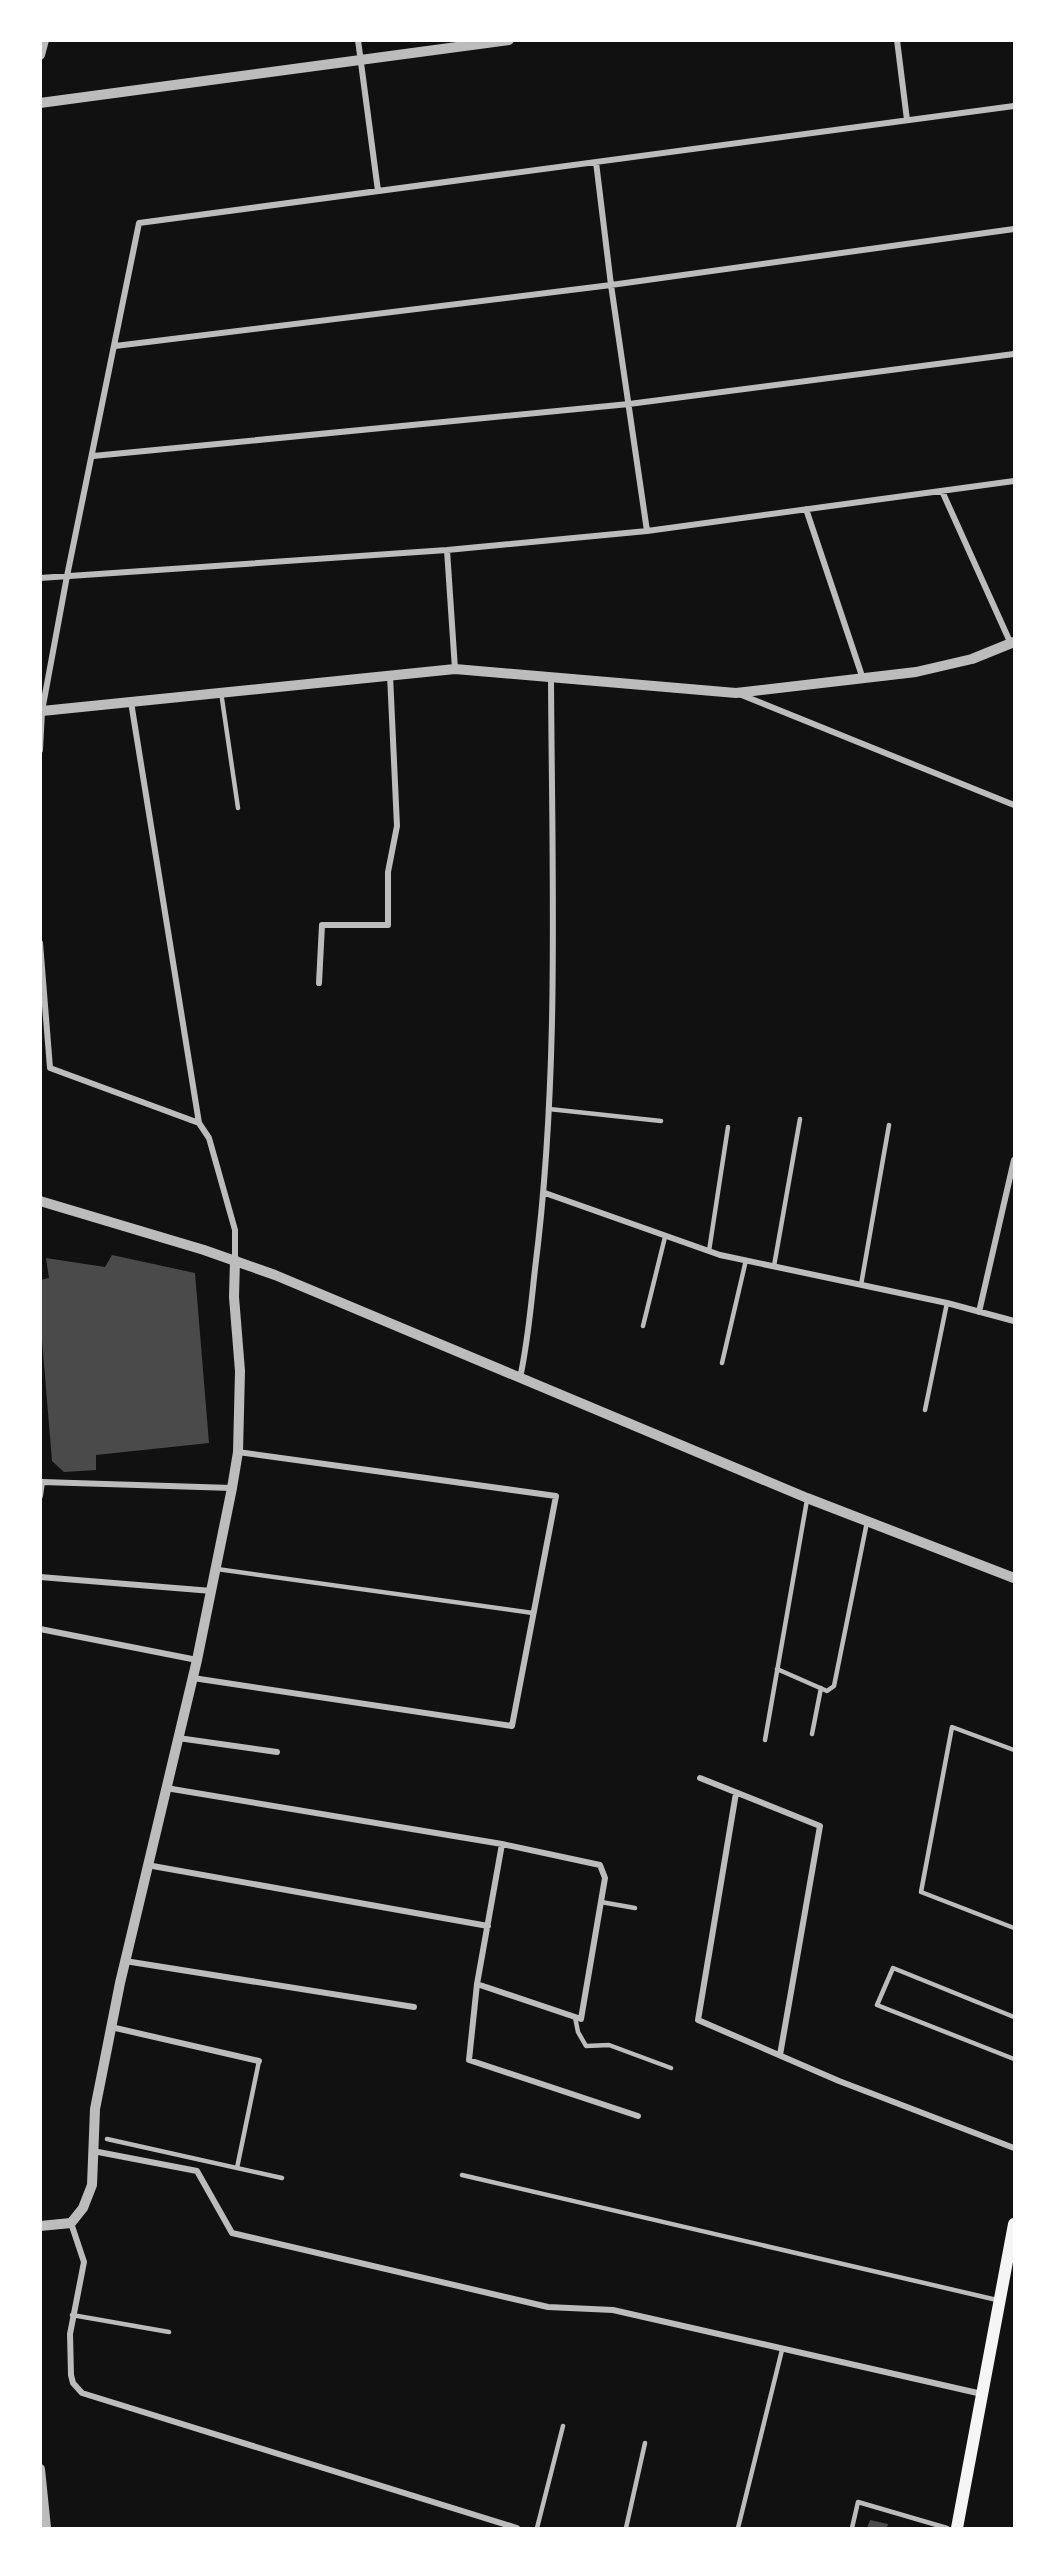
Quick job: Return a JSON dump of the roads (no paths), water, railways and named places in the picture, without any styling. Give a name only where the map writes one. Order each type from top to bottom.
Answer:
[{"type":"main road","points":[[957,2529],[1014,2224]]},
{"type":"street","points":[[40,55],[44,40]]},
{"type":"street","points":[[358,40],[378,191]]},
{"type":"street","points":[[40,103],[509,40]]},
{"type":"street","points":[[897,40],[907,120]]},
{"type":"street","points":[[40,750],[42,711],[67,576],[139,223],[1014,106]]},
{"type":"street","points":[[596,162],[611,285],[647,531]]},
{"type":"street","points":[[115,346],[611,285],[1014,229]]},
{"type":"street","points":[[93,456],[629,404],[1014,354]]},
{"type":"street","points":[[40,578],[447,550],[647,531],[1014,481]]},
{"type":"street","points":[[42,711],[455,669],[736,693],[916,672],[972,659],[1013,643],[942,490]]},
{"type":"street","points":[[806,509],[863,679]]},
{"type":"street","points":[[447,550],[455,669]]},
{"type":"street","points":[[319,983],[322,925],[388,925],[388,872],[398,826],[390,675]]},
{"type":"street","points":[[520,1378],[545,1193],[549,1110],[553,989],[551,678]]},
{"type":"street","points":[[736,693],[1014,805]]},
{"type":"street","points":[[40,2226],[71,2223],[83,2208],[92,2185],[95,2109],[111,2027],[147,1865],[197,1660],[217,1569],[238,1452],[240,1371],[234,1297],[235,1230],[209,1138],[199,1123],[131,701]]},
{"type":"street","points":[[40,943],[50,1068],[199,1123]]},
{"type":"street","points":[[979,1312],[1014,1160]]},
{"type":"street","points":[[545,1193],[709,1251],[947,1303],[1014,1321]]},
{"type":"street","points":[[40,1201],[235,1260],[807,1498],[1014,1578]]},
{"type":"street","points":[[193,1678],[512,1726],[556,1496],[238,1452]]},
{"type":"street","points":[[40,1496],[42,1482],[232,1488]]},
{"type":"street","points":[[40,1576],[212,1591]]},
{"type":"street","points":[[40,1629],[197,1660]]},
{"type":"street","points":[[178,1738],[277,1752]]},
{"type":"street","points":[[700,1778],[820,1827],[780,2055]]},
{"type":"street","points":[[166,1788],[502,1844],[600,1865],[605,1878],[581,2019],[477,1984]]},
{"type":"street","points":[[736,1792],[698,2020],[839,2081],[1014,2148]]},
{"type":"street","points":[[502,1844],[477,1984],[469,2060],[638,2116]]},
{"type":"street","points":[[147,1865],[488,1926]]},
{"type":"street","points":[[125,1961],[414,2007]]},
{"type":"street","points":[[111,2027],[259,2061]]},
{"type":"street","points":[[93,2151],[196,2171],[232,2233],[548,2307],[613,2310],[982,2394]]},
{"type":"street","points":[[71,2223],[84,2262],[72,2315],[71,2375],[73,2383],[82,2393],[517,2529]]},
{"type":"street","points":[[40,2469],[46,2529]]},
{"type":"lane","points":[[221,691],[238,808]]},
{"type":"lane","points":[[549,1110],[661,1121]]},
{"type":"lane","points":[[774,1266],[800,1119]]},
{"type":"lane","points":[[861,1285],[889,1125]]},
{"type":"lane","points":[[709,1251],[728,1126]]},
{"type":"lane","points":[[643,1326],[665,1237]]},
{"type":"lane","points":[[722,1363],[746,1260]]},
{"type":"lane","points":[[925,1410],[947,1303]]},
{"type":"lane","points":[[765,1740],[807,1498]]},
{"type":"lane","points":[[777,1669],[827,1691],[834,1686],[867,1522]]},
{"type":"lane","points":[[217,1569],[533,1614]]},
{"type":"lane","points":[[812,1734],[821,1688]]},
{"type":"lane","points":[[1014,1750],[952,1727],[921,1892],[1014,1928]]},
{"type":"lane","points":[[601,1902],[635,1908]]},
{"type":"lane","points":[[1014,2017],[893,1968],[877,2005],[1014,2059]]},
{"type":"lane","points":[[575,2017],[578,2032],[586,2046],[609,2045],[671,2068]]},
{"type":"lane","points":[[237,2168],[259,2061]]},
{"type":"lane","points":[[107,2139],[282,2178]]},
{"type":"lane","points":[[462,2175],[1000,2300]]},
{"type":"lane","points":[[72,2315],[169,2332]]},
{"type":"lane","points":[[738,2529],[782,2350]]},
{"type":"lane","points":[[537,2529],[563,2426]]},
{"type":"lane","points":[[626,2529],[645,2443]]},
{"type":"lane","points":[[852,2529],[858,2502],[947,2529]]}]
